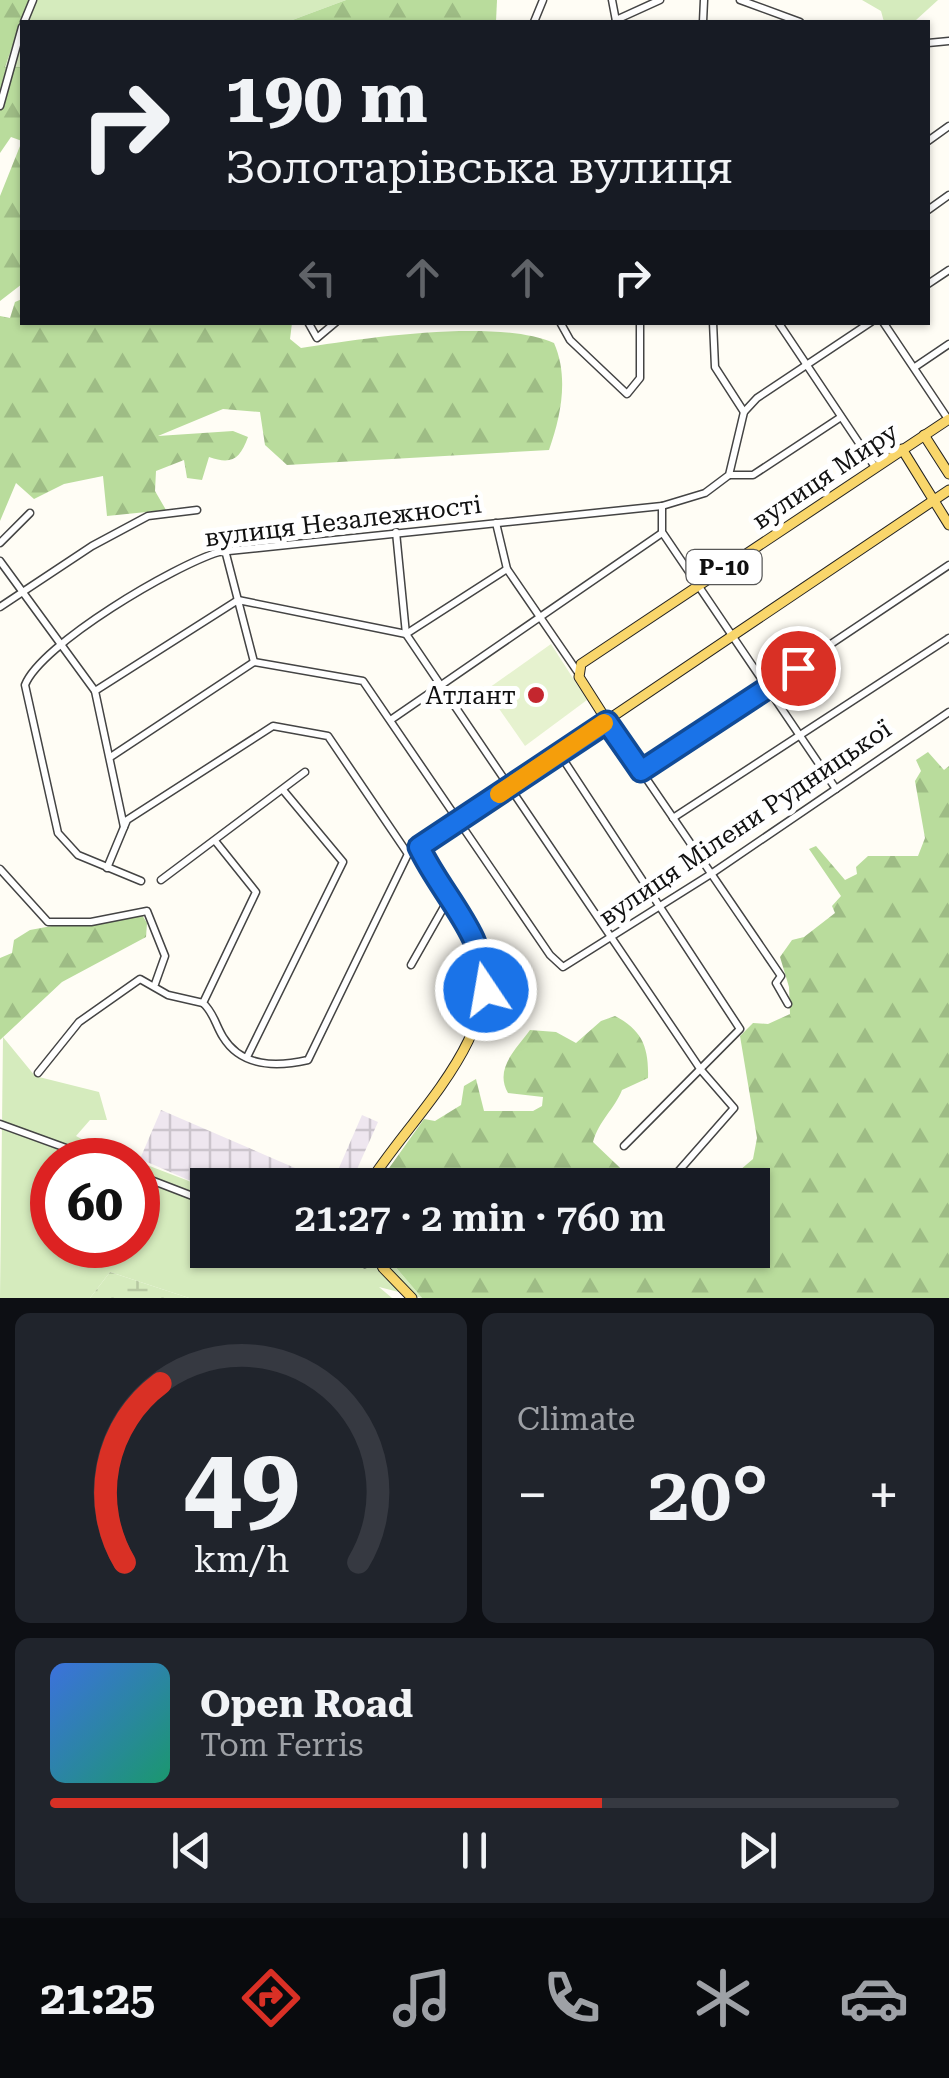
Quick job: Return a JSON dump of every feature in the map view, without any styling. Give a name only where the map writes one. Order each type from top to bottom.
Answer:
[{"type":"main road","name":"вулиця Миру","points":[[577,671],[698,585],[949,419]]},
{"type":"main road","points":[[924,434],[949,474]]},
{"type":"main road","points":[[902,449],[949,525]]},
{"type":"main road","name":"Р-10","points":[[419,847],[949,490]]},
{"type":"main road","points":[[577,671],[607,722]]},
{"type":"main road","points":[[380,1168],[464,1049],[482,1013],[486,990],[482,958],[419,847]]},
{"type":"main road","points":[[387,1268],[408,1294]]},
{"type":"street","points":[[618,20],[660,0]]},
{"type":"street","points":[[740,0],[795,20]]},
{"type":"street","points":[[0,106],[20,36]]},
{"type":"street","points":[[310,325],[317,338],[332,325]]},
{"type":"street","points":[[562,325],[570,340],[627,394],[640,378],[640,325]]},
{"type":"street","points":[[714,325],[715,367],[744,412]]},
{"type":"street","points":[[780,325],[874,467]]},
{"type":"street","points":[[729,475],[744,412],[867,325]]},
{"type":"street","points":[[885,325],[949,419]]},
{"type":"street","points":[[915,367],[949,344]]},
{"type":"street","name":"вулиця Незалежності","points":[[140,881],[78,855],[58,832],[25,685],[35,667],[62,642],[190,561],[218,552],[662,506],[705,492],[729,475],[753,474],[842,417]]},
{"type":"street","points":[[662,506],[662,532],[836,788]]},
{"type":"street","points":[[0,607],[148,516],[197,510]]},
{"type":"street","points":[[0,543],[30,513]]},
{"type":"street","points":[[496,523],[507,569],[577,671]]},
{"type":"street","points":[[396,532],[406,634],[700,1070],[734,1108],[681,1168]]},
{"type":"street","points":[[392,719],[662,532]]},
{"type":"street","points":[[226,554],[254,662]]},
{"type":"street","points":[[0,560],[95,691],[112,756],[124,827]]},
{"type":"street","points":[[641,771],[949,565]]},
{"type":"street","points":[[95,691],[238,600],[406,634],[507,569]]},
{"type":"street","points":[[673,818],[949,638]]},
{"type":"street","points":[[112,756],[254,662],[363,681],[458,822]]},
{"type":"street","name":"вулиця Мілени Рудницької","points":[[458,822],[550,955],[563,967],[711,874],[949,712]]},
{"type":"street","points":[[607,722],[780,976],[776,983],[788,1004]]},
{"type":"street","points":[[107,868],[124,827],[186,778],[273,726],[328,736],[408,854]]},
{"type":"street","points":[[559,753],[740,1029],[624,1146]]},
{"type":"street","points":[[161,880],[305,772]]},
{"type":"street","points":[[247,1057],[343,862],[284,790]]},
{"type":"street","points":[[203,1003],[256,892],[216,842]]},
{"type":"street","points":[[38,1073],[93,1012],[140,979],[155,984],[168,995],[203,1003],[213,1012],[224,1039],[247,1057],[277,1067],[308,1060],[408,854],[419,847]]},
{"type":"street","points":[[0,868],[48,922],[91,922],[147,911],[165,956],[155,984]]},
{"type":"street","points":[[411,965],[449,898]]},
{"type":"street","points":[[0,1124],[38,1138]]},
{"type":"street","points":[[160,1183],[190,1195]]},
{"type":"shaded area","points":[[161,1110],[295,1168],[190,1168],[190,1181],[160,1168],[160,1138],[149,1138]]},
{"type":"shaded area","points":[[362,1115],[378,1122],[358,1168],[339,1168]]},
{"type":"green space","points":[[0,0],[29,0],[5,67],[20,67],[20,140],[11,137],[0,153]]},
{"type":"green space","points":[[29,0],[346,0],[292,20],[22,20]]},
{"type":"green space","points":[[346,0],[497,0],[496,20],[292,20]]},
{"type":"green space","points":[[862,0],[938,0],[916,20],[883,20],[881,11]]},
{"type":"green space","points":[[20,26],[20,67],[5,68]]},
{"type":"green space","points":[[20,146],[20,286],[0,301],[0,196]]},
{"type":"green space","points":[[20,300],[20,325],[292,325],[290,339],[301,348],[429,332],[529,336],[554,343],[559,356],[562,397],[557,424],[549,450],[287,465],[265,445],[260,412],[223,409],[158,436],[233,431],[248,437],[234,458],[209,457],[202,480],[187,478],[184,460],[156,471],[155,491],[166,510],[107,516],[103,476],[64,484],[34,499],[16,483],[0,521],[0,316],[10,318],[15,302]]},
{"type":"green space","name":"Атлант","points":[[551,644],[587,700],[525,746],[486,690]]},
{"type":"green space","points":[[928,752],[944,770],[949,766],[949,1298],[422,1298],[396,1268],[770,1268],[770,1168],[742,1168],[753,1159],[757,1138],[740,1036],[753,1023],[768,1024],[790,1014],[789,987],[780,957],[792,940],[804,937],[835,913],[832,906],[841,896],[809,849],[816,846],[845,880],[857,874],[856,867],[868,856],[918,856],[925,838],[915,781],[921,771],[916,760]]},
{"type":"green space","points":[[139,910],[147,923],[146,937],[62,982],[0,1040],[0,958],[12,953],[14,940],[30,930]]},
{"type":"green space","points":[[615,1016],[632,1027],[647,1057],[648,1078],[622,1090],[593,1142],[620,1168],[389,1168],[424,1119],[435,1121],[461,1105],[464,1086],[476,1079],[484,1111],[533,1111],[542,1106],[543,1097],[508,1093],[504,1076],[508,1060],[530,1030],[556,1032],[576,1043],[601,1021]]},
{"type":"green space","points":[[3,1037],[35,1076],[99,1092],[107,1120],[90,1120],[76,1136],[80,1138],[30,1138],[30,1268],[160,1268],[160,1170],[190,1182],[190,1268],[396,1268],[422,1298],[379,1287],[392,1298],[189,1298],[110,1272],[90,1298],[0,1298]]},
{"type":"green space","points":[[110,1272],[189,1298],[90,1298]]},
{"type":"slow traffic","points":[[499,794],[604,723]]},
{"type":"place","name":"Атлант","points":[[536,695]]},
{"type":"route","points":[[486,990],[482,958],[473,936],[419,847],[607,722],[641,771],[798,668]]}]
